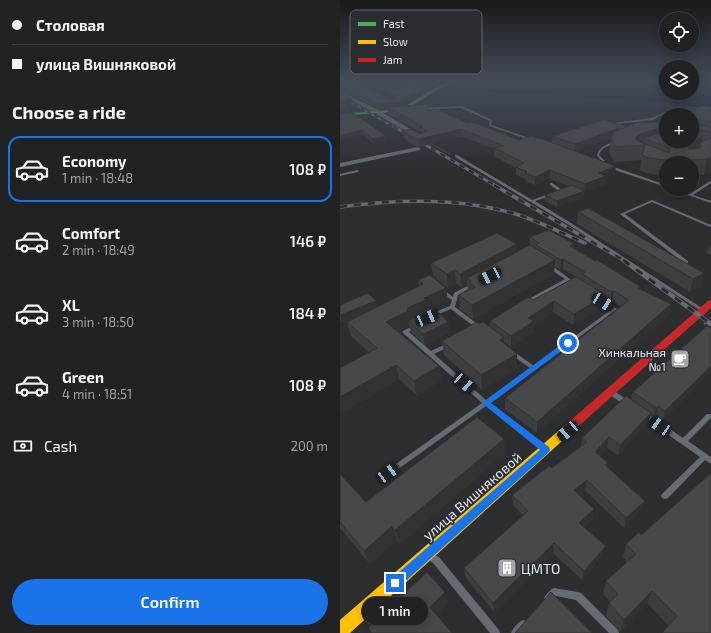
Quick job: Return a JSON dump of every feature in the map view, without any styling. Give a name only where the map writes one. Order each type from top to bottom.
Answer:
[{"type":"street","points":[[375,111],[423,139]]},
{"type":"street","points":[[340,115],[399,111]]},
{"type":"street","points":[[340,164],[418,149]]},
{"type":"street","name":"улица Вишняковой","points":[[340,631],[711,303]]},
{"type":"lane","points":[[469,111],[491,121],[490,125],[537,141]]},
{"type":"lane","points":[[601,125],[659,117]]},
{"type":"lane","points":[[601,164],[603,161],[598,154],[600,150],[618,141]]},
{"type":"lane","points":[[456,156],[532,201],[704,310]]},
{"type":"lane","points":[[594,161],[659,184]]},
{"type":"lane","points":[[340,175],[357,171]]},
{"type":"lane","points":[[699,189],[711,182]]},
{"type":"lane","points":[[532,201],[562,191],[551,184]]},
{"type":"lane","points":[[693,196],[711,202]]},
{"type":"lane","points":[[686,262],[622,214],[652,201],[711,226]]},
{"type":"lane","points":[[544,264],[582,288]]},
{"type":"lane","points":[[520,305],[568,279]]},
{"type":"lane","points":[[452,307],[456,294],[475,284]]},
{"type":"lane","points":[[435,286],[454,300]]},
{"type":"lane","points":[[388,473],[615,309],[595,296]]},
{"type":"lane","points":[[427,318],[452,307]]},
{"type":"lane","points":[[452,307],[485,333]]},
{"type":"lane","points":[[421,320],[414,323],[417,325],[405,332],[486,403],[546,450]]},
{"type":"lane","points":[[472,332],[486,324]]},
{"type":"lane","points":[[430,354],[451,343]]},
{"type":"lane","points":[[503,346],[533,368]]},
{"type":"lane","points":[[611,392],[633,407]]},
{"type":"lane","points":[[639,411],[711,462]]},
{"type":"lane","points":[[683,442],[708,416]]},
{"type":"lane","points":[[665,496],[704,457]]},
{"type":"lane","points":[[428,554],[436,560],[496,633]]},
{"type":"lane","points":[[544,602],[554,592],[578,596],[615,633]]},
{"type":"lane","points":[[515,633],[529,618]]},
{"type":"path","points":[[423,139],[453,156],[456,156]]},
{"type":"building","points":[[394,111],[439,111],[467,123],[472,122],[519,140],[531,136],[616,166],[599,173],[606,176],[585,184],[550,170],[535,177],[516,167],[524,163],[494,148],[504,146],[461,129],[419,139],[414,138],[402,131],[411,129],[420,134],[427,131],[420,127],[422,126]]},
{"type":"building","points":[[699,111],[711,111],[711,122],[699,120]]},
{"type":"building","points":[[353,113],[386,136],[372,139],[362,130],[340,136],[340,114]]},
{"type":"building","points":[[604,120],[628,127],[617,131],[619,128],[575,144],[552,136]]},
{"type":"building","points":[[659,122],[659,128],[640,134],[636,137],[636,140],[669,153],[669,148],[699,148],[701,147],[700,142],[711,138],[711,158],[699,159],[699,156],[659,156],[659,159],[649,158],[642,155],[645,145],[616,147],[611,138],[614,132],[637,123]]},
{"type":"building","points":[[699,125],[711,127],[711,132],[699,129]]},
{"type":"building","points":[[659,133],[659,144],[644,138]]},
{"type":"building","points":[[572,185],[584,191],[557,201],[545,195]]},
{"type":"building","points":[[588,208],[704,273],[693,279],[578,212]]},
{"type":"building","points":[[549,230],[574,244],[570,246],[595,261],[597,260],[641,287],[638,288],[671,304],[537,422],[505,398],[629,300],[614,291],[611,292],[582,274],[585,272],[536,245],[539,243],[530,237]]},
{"type":"building","points":[[497,233],[517,244],[460,274],[455,270],[447,274],[431,263]]},
{"type":"building","points":[[530,245],[555,260],[472,305],[459,295],[475,287],[467,278]]},
{"type":"building","points":[[430,275],[446,288],[424,298],[426,300],[409,307],[407,309],[408,311],[386,322],[439,366],[414,381],[396,365],[340,397],[340,368],[377,348],[347,322],[423,284],[418,280]]},
{"type":"building","points":[[576,277],[606,295],[574,314],[554,301],[528,318],[534,321],[511,336],[490,321],[528,297],[533,300]]},
{"type":"building","points":[[368,293],[376,301],[340,315],[340,305]]},
{"type":"building","points":[[432,307],[448,322],[423,334],[409,321],[418,316],[419,313]]},
{"type":"building","points":[[477,322],[479,324],[483,322],[504,337],[500,340],[517,354],[481,375],[442,341]]},
{"type":"building","points":[[707,326],[711,328],[711,366],[665,411],[658,406],[656,408],[633,392]]},
{"type":"building","points":[[626,396],[651,413],[620,445],[609,437],[595,452],[608,463],[605,465],[645,501],[626,518],[587,480],[574,490],[594,509],[579,523],[606,546],[584,571],[554,543],[493,603],[464,568],[528,511],[512,495],[549,466],[552,468],[587,442],[582,438]]},
{"type":"building","points":[[477,417],[504,439],[395,530],[392,526],[364,551],[340,522],[340,474],[366,502]]},
{"type":"building","points":[[711,473],[711,633],[662,633],[677,616],[652,591],[624,620],[609,603],[618,594],[606,581],[636,554],[626,544],[639,532],[641,535]]},
{"type":"building","points":[[427,572],[445,592],[430,607],[452,633],[372,633],[368,628]]},
{"type":"building","points":[[551,592],[592,633],[515,633]]},
{"type":"railway","points":[[365,111],[394,127]]},
{"type":"railway","points":[[393,126],[496,186]]},
{"type":"railway","points":[[494,185],[625,261]]},
{"type":"railway","points":[[340,207],[405,201],[470,204],[521,216],[585,243]]},
{"type":"railway","points":[[623,260],[711,324]]},
{"type":"traffic: fast","points":[[340,115],[395,111]]},
{"type":"traffic: slow","points":[[340,631],[568,429]]},
{"type":"traffic: jam","points":[[568,429],[711,303]]},
{"type":"place","name":"Хинкальная №1","points":[[680,359]]},
{"type":"place","name":"ЦМТО","points":[[507,568]]},
{"type":"route","points":[[395,583],[546,450],[486,403],[568,343]]}]
